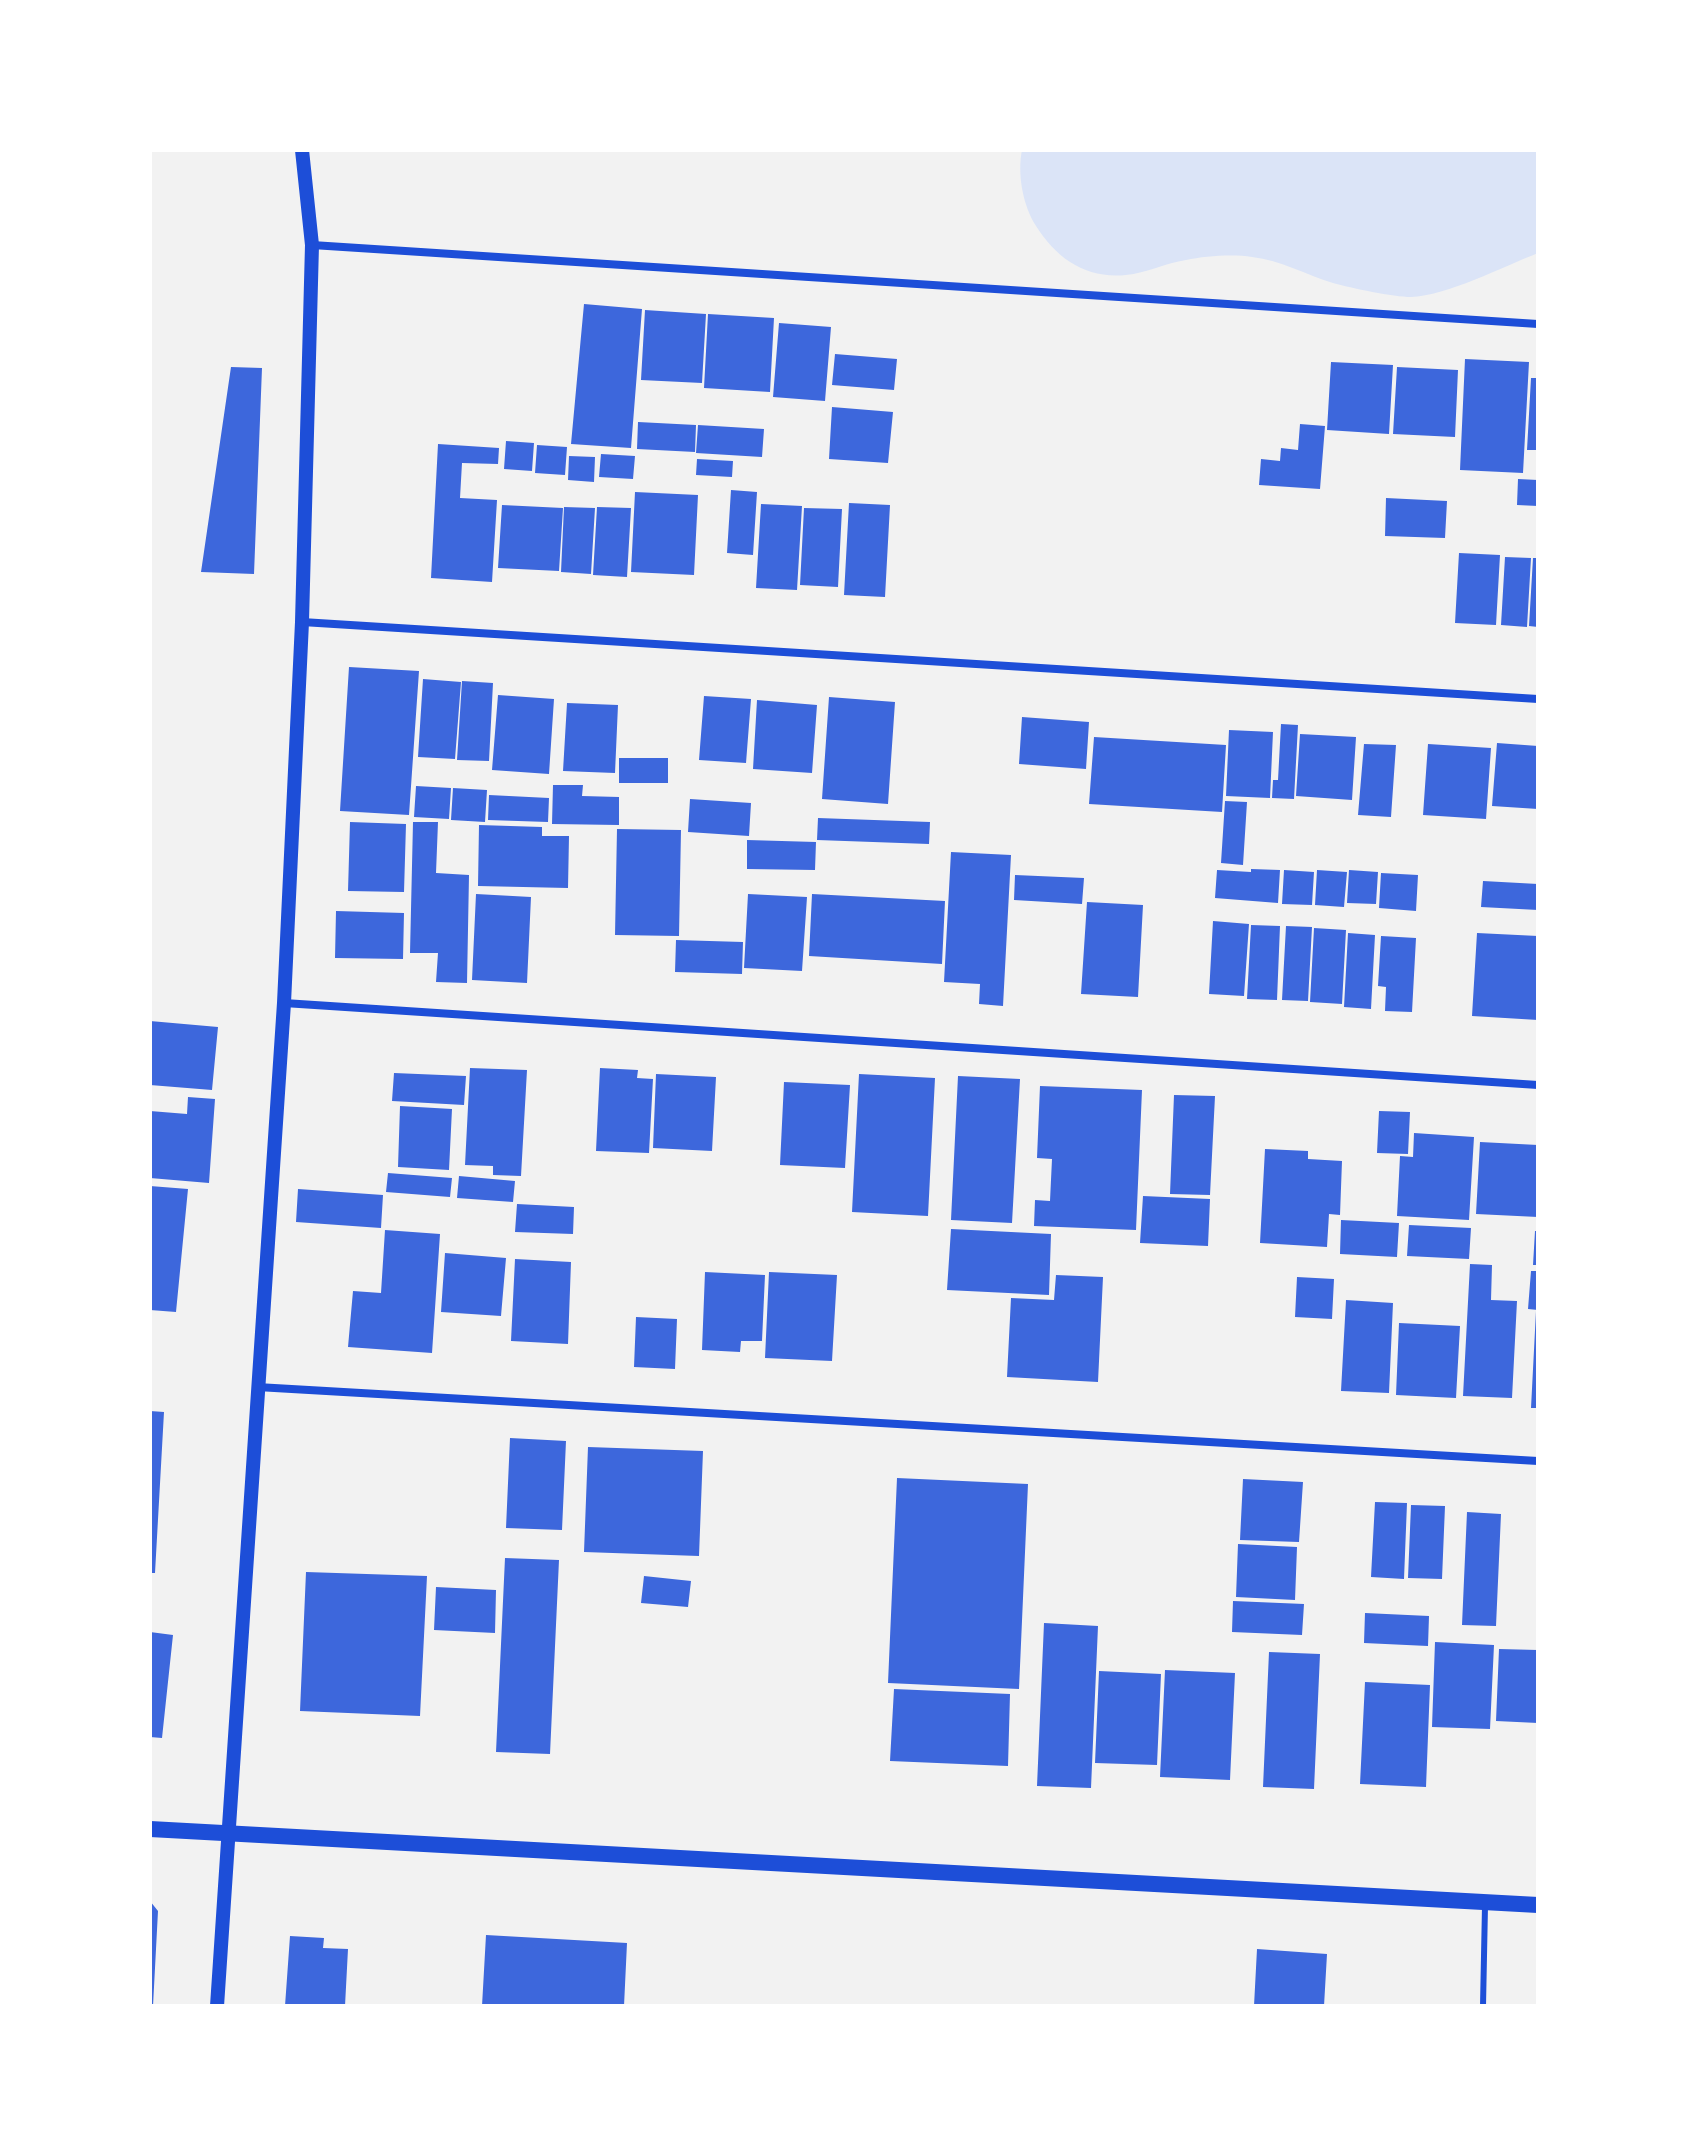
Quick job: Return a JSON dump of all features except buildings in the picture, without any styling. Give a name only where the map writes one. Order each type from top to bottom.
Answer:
[{"type":"main road","points":[[150,1829],[1538,1905]]},
{"type":"street","points":[[217,2006],[284,1003],[302,622],[312,245],[302,150]]},
{"type":"street","points":[[312,245],[1538,324]]},
{"type":"street","points":[[302,622],[1538,699]]},
{"type":"street","points":[[284,1003],[1538,1085]]},
{"type":"street","points":[[256,1387],[1538,1461]]},
{"type":"lane","points":[[1483,2006],[1485,1902]]},
{"type":"shaded area","points":[[1022,150],[1538,150],[1538,253],[1441,292],[1411,297],[1341,285],[1273,261],[1244,256],[1194,259],[1126,275],[1098,274],[1063,257],[1036,226],[1022,190]]}]
